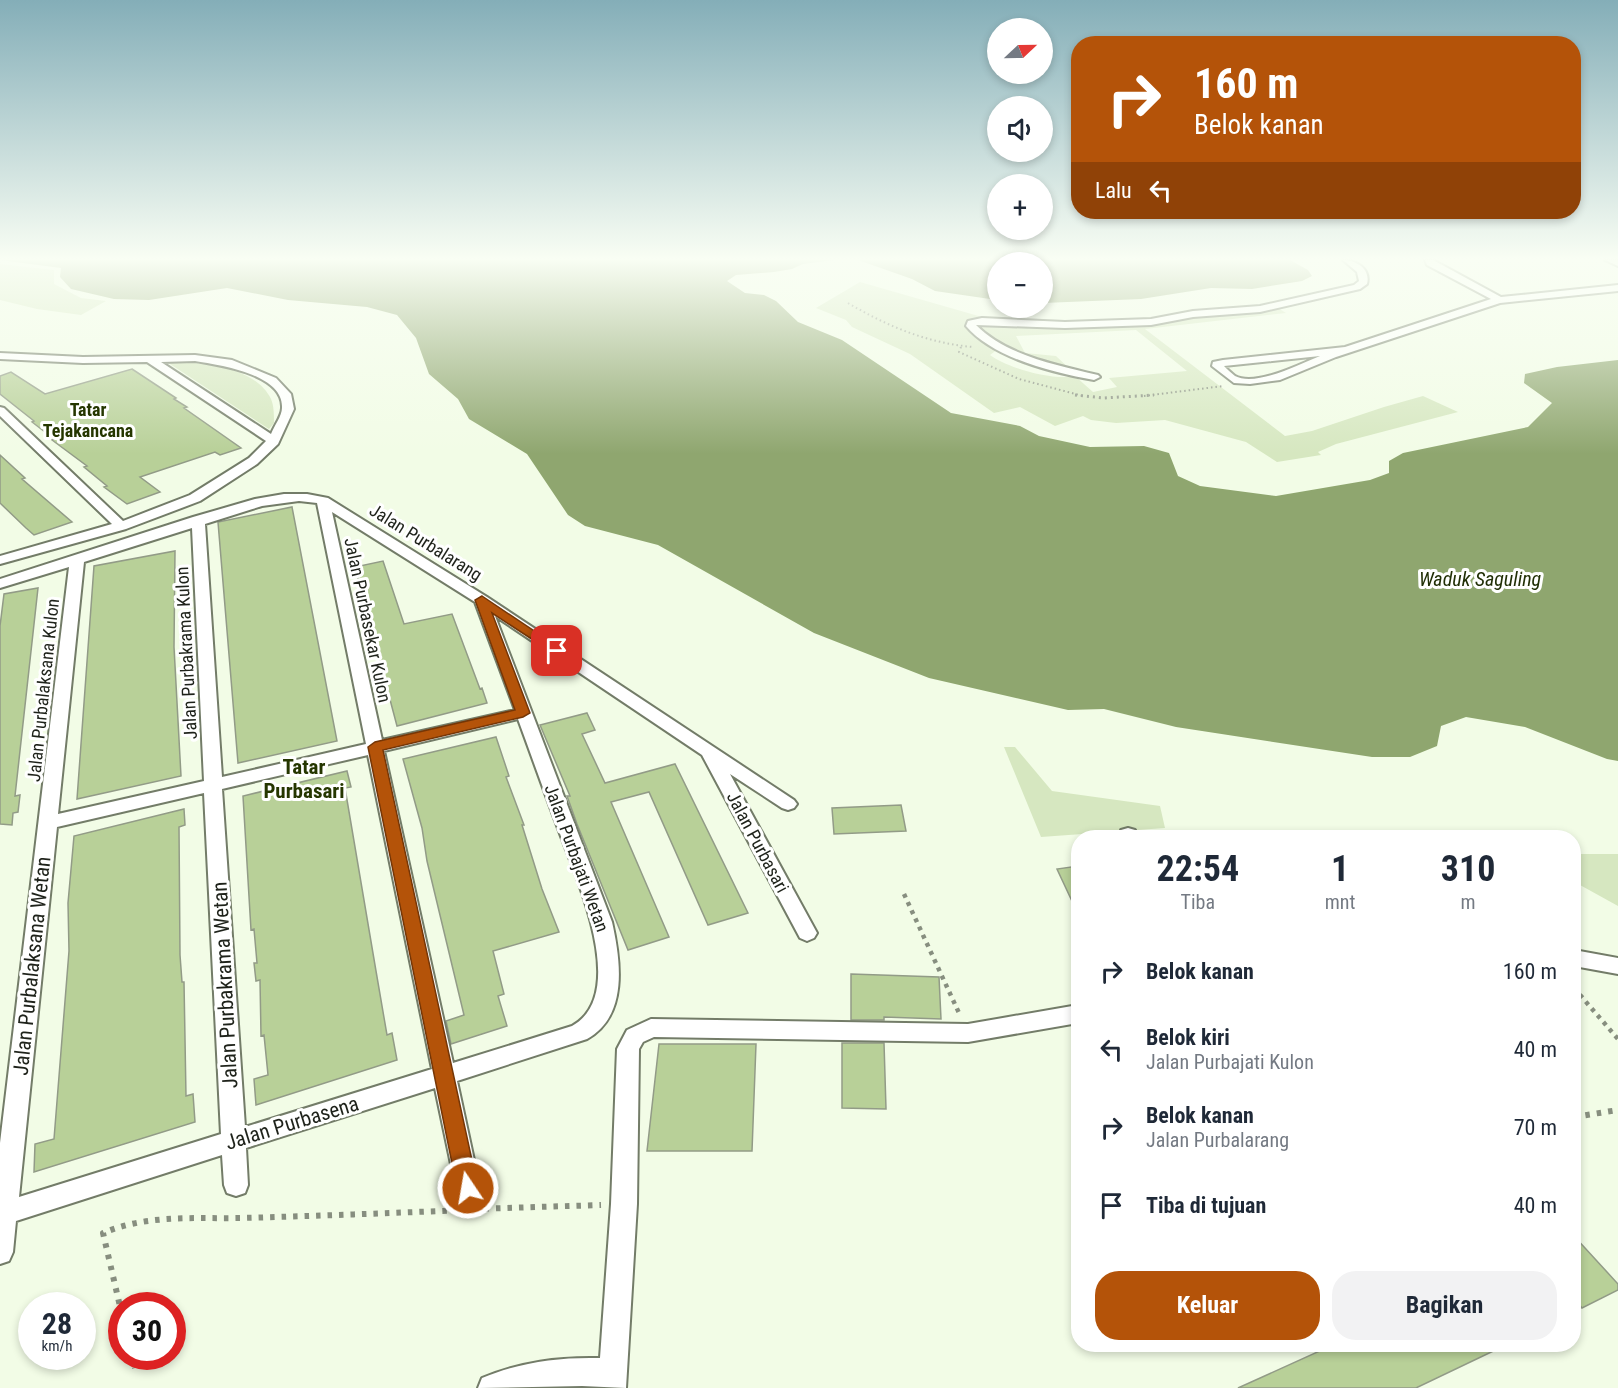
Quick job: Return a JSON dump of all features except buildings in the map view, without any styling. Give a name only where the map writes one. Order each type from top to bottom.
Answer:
[{"type":"street","points":[[971,325],[975,332],[1003,347],[1062,371],[1094,377]]},
{"type":"street","points":[[1349,350],[1223,363],[1217,366],[1234,380],[1276,378],[1425,325]]},
{"type":"street","points":[[0,356],[150,360],[195,358],[221,361],[241,366],[272,380],[285,393],[288,401],[288,409],[274,441],[253,461],[195,498],[121,526],[0,560]]},
{"type":"street","points":[[150,360],[274,441]]},
{"type":"street","points":[[0,410],[121,526]]},
{"type":"street","name":"Jalan Purbalarang","points":[[0,584],[260,502],[289,496],[323,501],[482,600],[788,804]]},
{"type":"street","name":"Jalan Purbasekar Kulon","points":[[323,501],[468,1188]]},
{"type":"street","name":"Jalan Purbakrama Kulon","points":[[198,520],[214,784]]},
{"type":"street","name":"Jalan Purbalaksana Kulon","points":[[48,823],[77,561]]},
{"type":"street","name":"Jalan Purbajati Wetan","points":[[482,600],[602,922],[609,953],[607,989],[600,1015],[594,1023],[579,1033]]},
{"type":"street","points":[[48,823],[523,713]]},
{"type":"street","name":"Jalan Purbasari","points":[[709,752],[807,933]]},
{"type":"street","name":"Jalan Purbakrama Wetan","points":[[214,784],[236,1185]]},
{"type":"street","name":"Jalan Purbalaksana Wetan","points":[[0,1252],[48,823]]},
{"type":"street","points":[[1581,959],[1618,966]]},
{"type":"street","points":[[492,1388],[509,1380],[558,1371],[612,1380],[624,1204],[628,1049],[635,1036],[651,1029],[968,1033],[1071,1015]]},
{"type":"street","name":"Jalan Purbasena","points":[[4,1213],[579,1033]]},
{"type":"path","points":[[893,325],[940,344],[1003,347]]},
{"type":"path","points":[[904,894],[968,1033]]},
{"type":"path","points":[[1581,996],[1618,1039]]},
{"type":"path","points":[[1581,1117],[1618,1110]]},
{"type":"path","points":[[116,1292],[102,1238],[103,1233],[138,1220],[172,1216],[216,1219],[624,1204]]},
{"type":"shaded area","points":[[850,325],[967,325],[975,335],[998,349],[990,355],[998,360],[1043,375],[1075,376],[1093,392],[1117,387],[1109,378],[1187,371],[1136,330],[1016,336],[1025,353],[1056,356],[1074,373],[988,340],[976,329],[976,325],[1182,325],[1145,329],[1285,436],[1312,431],[1423,396],[1458,412],[1336,444],[1318,452],[1321,455],[1277,462],[1246,442],[1165,420],[1116,423],[1091,420],[1083,416],[1055,426],[1020,407],[994,413],[910,354]]},
{"type":"shaded area","points":[[167,362],[210,365],[253,379],[271,399],[274,423],[269,429]]},
{"type":"shaded area","points":[[1004,747],[1015,747],[1052,791],[1160,806],[1165,828],[1071,830],[1071,835],[1041,837]]},
{"type":"shaded area","points":[[1581,854],[1618,854],[1618,906],[1581,886]]},
{"type":"water","name":"Waduk Saguling","points":[[405,325],[805,325],[842,340],[951,413],[1020,426],[1039,436],[1090,447],[1144,446],[1169,453],[1178,476],[1200,486],[1276,496],[1370,480],[1389,473],[1389,461],[1403,453],[1528,427],[1552,403],[1524,383],[1525,374],[1557,367],[1618,360],[1618,761],[1607,759],[1525,727],[1466,717],[1441,726],[1437,746],[1410,757],[1372,757],[1176,727],[1104,709],[1068,710],[929,678],[814,633],[658,545],[585,526],[568,515],[527,454],[469,419],[458,399],[429,374],[416,338]]},
{"type":"district","name":"Tatar Tejakancana","points":[[88,419]]},
{"type":"district","name":"Tatar Purbasari","points":[[304,779]]},
{"type":"route","points":[[468,1188],[375,747],[523,713],[482,600],[557,651]]}]
